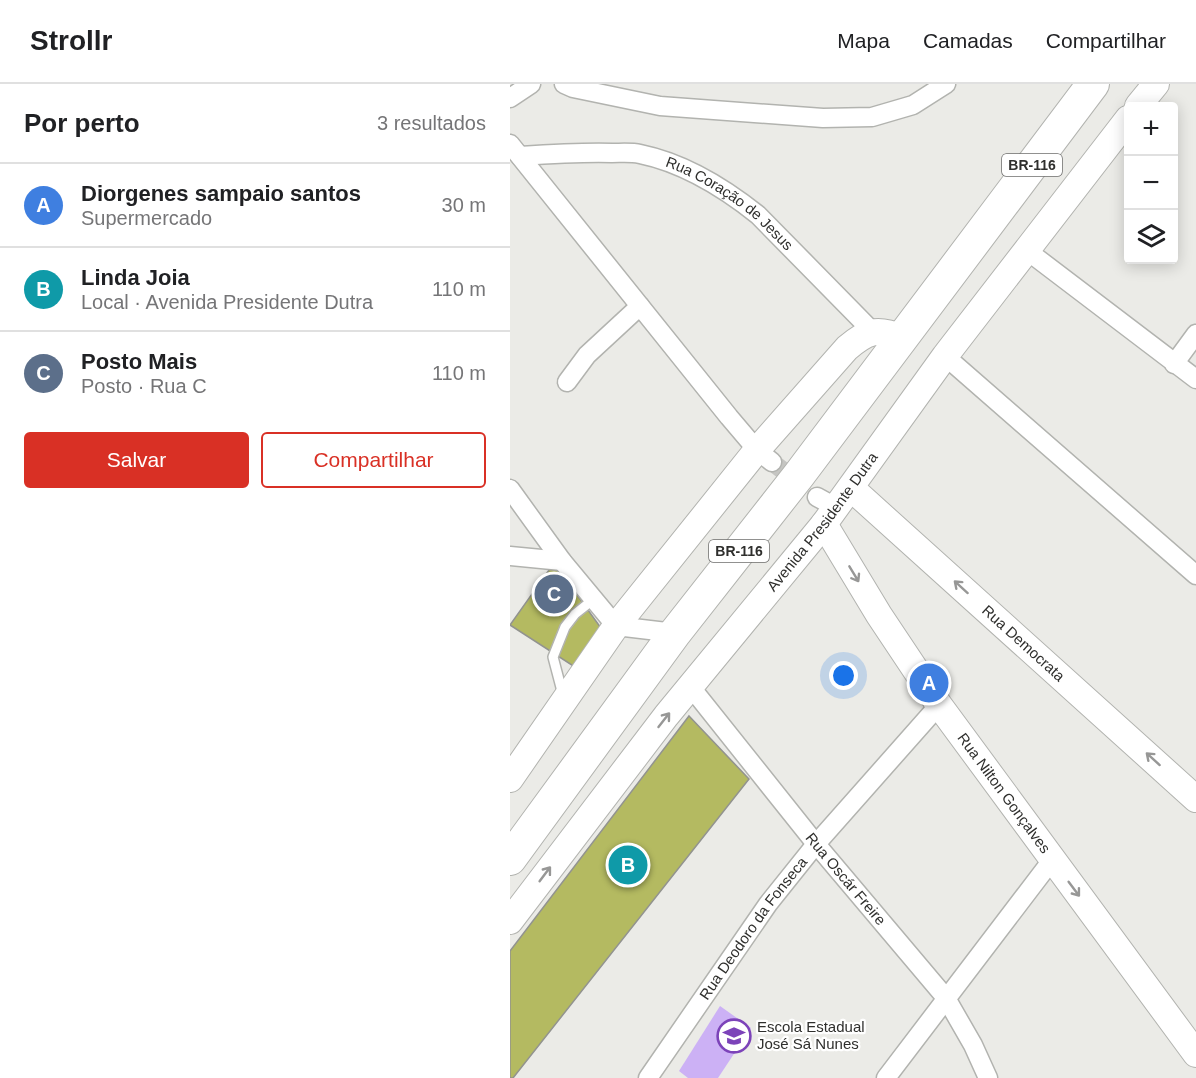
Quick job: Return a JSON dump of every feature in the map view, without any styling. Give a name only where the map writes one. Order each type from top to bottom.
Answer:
[{"type":"highway","name":"BR-116","points":[[510,859],[675,633],[799,475],[1093,84]]},
{"type":"street","points":[[513,93],[531,84]]},
{"type":"street","points":[[564,84],[573,88],[660,106],[823,118],[872,117],[913,105],[946,84]]},
{"type":"street","points":[[1141,102],[1156,84]]},
{"type":"street","name":"Avenida Presidente Dutra","points":[[510,921],[832,504],[1025,249],[1124,124]]},
{"type":"street","points":[[515,150],[640,306],[765,456]]},
{"type":"street","name":"Rua Coração de Jesus","points":[[515,150],[638,153],[673,164],[708,180],[758,215],[872,331]]},
{"type":"street","points":[[1025,249],[1196,379]]},
{"type":"street","points":[[567,382],[587,355],[640,306]]},
{"type":"street","points":[[510,779],[616,626],[765,456],[847,348],[872,331],[890,333],[902,339]]},
{"type":"street","points":[[1174,364],[1196,334]]},
{"type":"street","points":[[945,356],[1196,576]]},
{"type":"street","points":[[510,489],[562,561],[616,626],[675,633]]},
{"type":"street","name":"Rua Nilton Gonçalves","points":[[832,504],[879,615],[939,705],[1196,1054]]},
{"type":"street","name":"Rua Democrata","points":[[832,504],[1196,799]]},
{"type":"street","points":[[510,556],[562,561]]},
{"type":"street","name":"Rua Oscár Freire","points":[[690,686],[816,843],[946,998],[974,1045],[988,1078]]},
{"type":"street","name":"Rua Deodoro da Fonseca","points":[[648,1078],[768,904],[816,843],[939,705]]},
{"type":"street","points":[[886,1078],[1052,860]]},
{"type":"lane","points":[[564,701],[553,657],[565,627],[575,614],[594,599]]},
{"type":"shaded area","points":[[720,1006],[751,1028],[718,1078],[688,1078],[679,1071]]},
{"type":"building","points":[[554,563],[606,635],[581,671],[510,625]]},
{"type":"building","points":[[689,716],[749,779],[513,1078],[510,1078],[510,951]]},
{"type":"tunnel","points":[[772,462],[817,497]]},
{"type":"place","name":"Posto Mais","points":[[554,594]]},
{"type":"place","name":"Diorgenes sampaio santos","points":[[929,683]]},
{"type":"place","name":"Linda Joia","points":[[628,865]]},
{"type":"place","name":"Escola Estadual José Sá Nunes","points":[[734,1036]]}]
